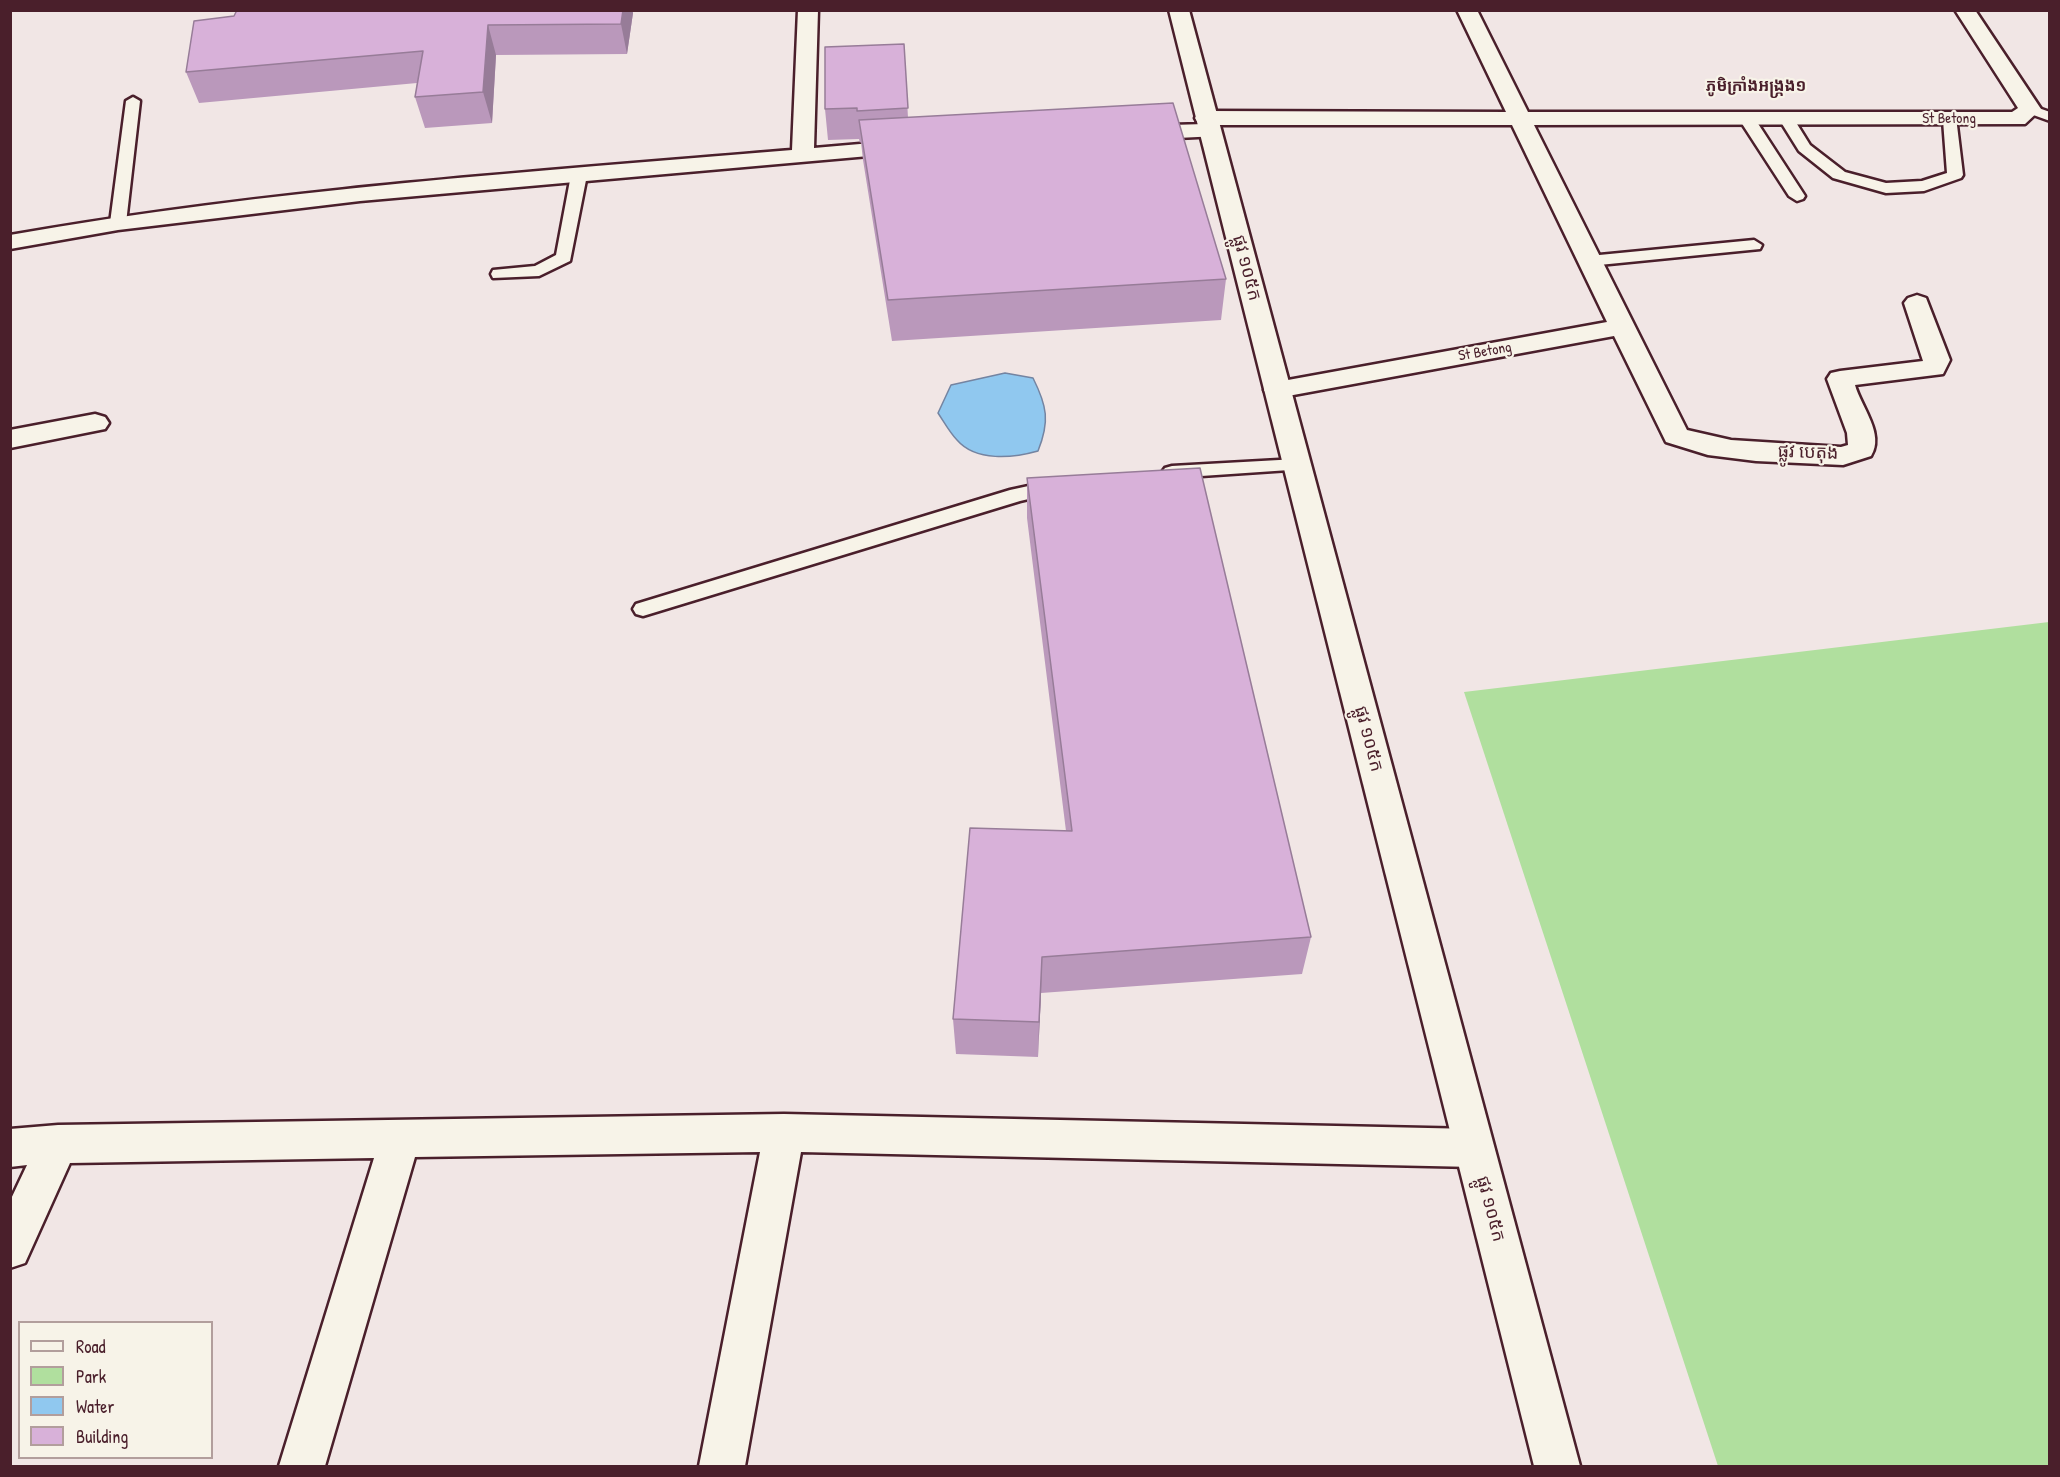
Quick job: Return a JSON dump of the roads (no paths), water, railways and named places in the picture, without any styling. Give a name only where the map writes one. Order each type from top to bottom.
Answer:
[{"type":"street","points":[[803,155],[807,10]]},
{"type":"street","name":"ផ្លូវ ១០៥ក","points":[[1179,10],[1557,1467]]},
{"type":"street","points":[[1467,10],[1521,117],[1620,327]]},
{"type":"street","name":"St Betong","points":[[1118,134],[1208,124],[1521,117],[1951,120],[2017,119],[2039,113],[1965,10]]},
{"type":"street","points":[[10,242],[118,223],[360,194],[932,145]]},
{"type":"street","name":"ផ្លូវ បេតុង","points":[[1620,327],[1676,436],[1686,443],[1714,448],[1843,456],[1861,450],[1863,441],[1841,392],[1840,380],[1934,368],[1937,360],[1917,303]]},
{"type":"street","name":"St Betong","points":[[1277,390],[1620,327]]},
{"type":"street","points":[[10,439],[95,423]]},
{"type":"street","points":[[10,1148],[58,1144],[784,1133],[1474,1148]]},
{"type":"street","points":[[722,1467],[784,1133]]},
{"type":"street","points":[[302,1467],[400,1139]]},
{"type":"street","points":[[10,1248],[58,1144]]},
{"type":"lane","points":[[118,223],[133,101]]},
{"type":"lane","points":[[1747,119],[1797,196]]},
{"type":"lane","points":[[1787,119],[1804,148],[1839,176],[1886,189],[1924,186],[1955,175],[1951,120]]},
{"type":"lane","points":[[500,274],[539,272],[564,257],[579,175]]},
{"type":"lane","points":[[1589,261],[1754,245]]},
{"type":"lane","points":[[1154,473],[1297,465]]},
{"type":"lane","points":[[643,609],[1017,495],[1074,482]]},
{"type":"water","points":[[1005,373],[1033,378],[1038,388],[1044,405],[1045,422],[1038,451],[1006,456],[974,452],[957,440],[938,413],[951,385]]},
{"type":"district","name":"ភូមិក្រាំងអង្រ្កង១","points":[[1756,87]]}]
